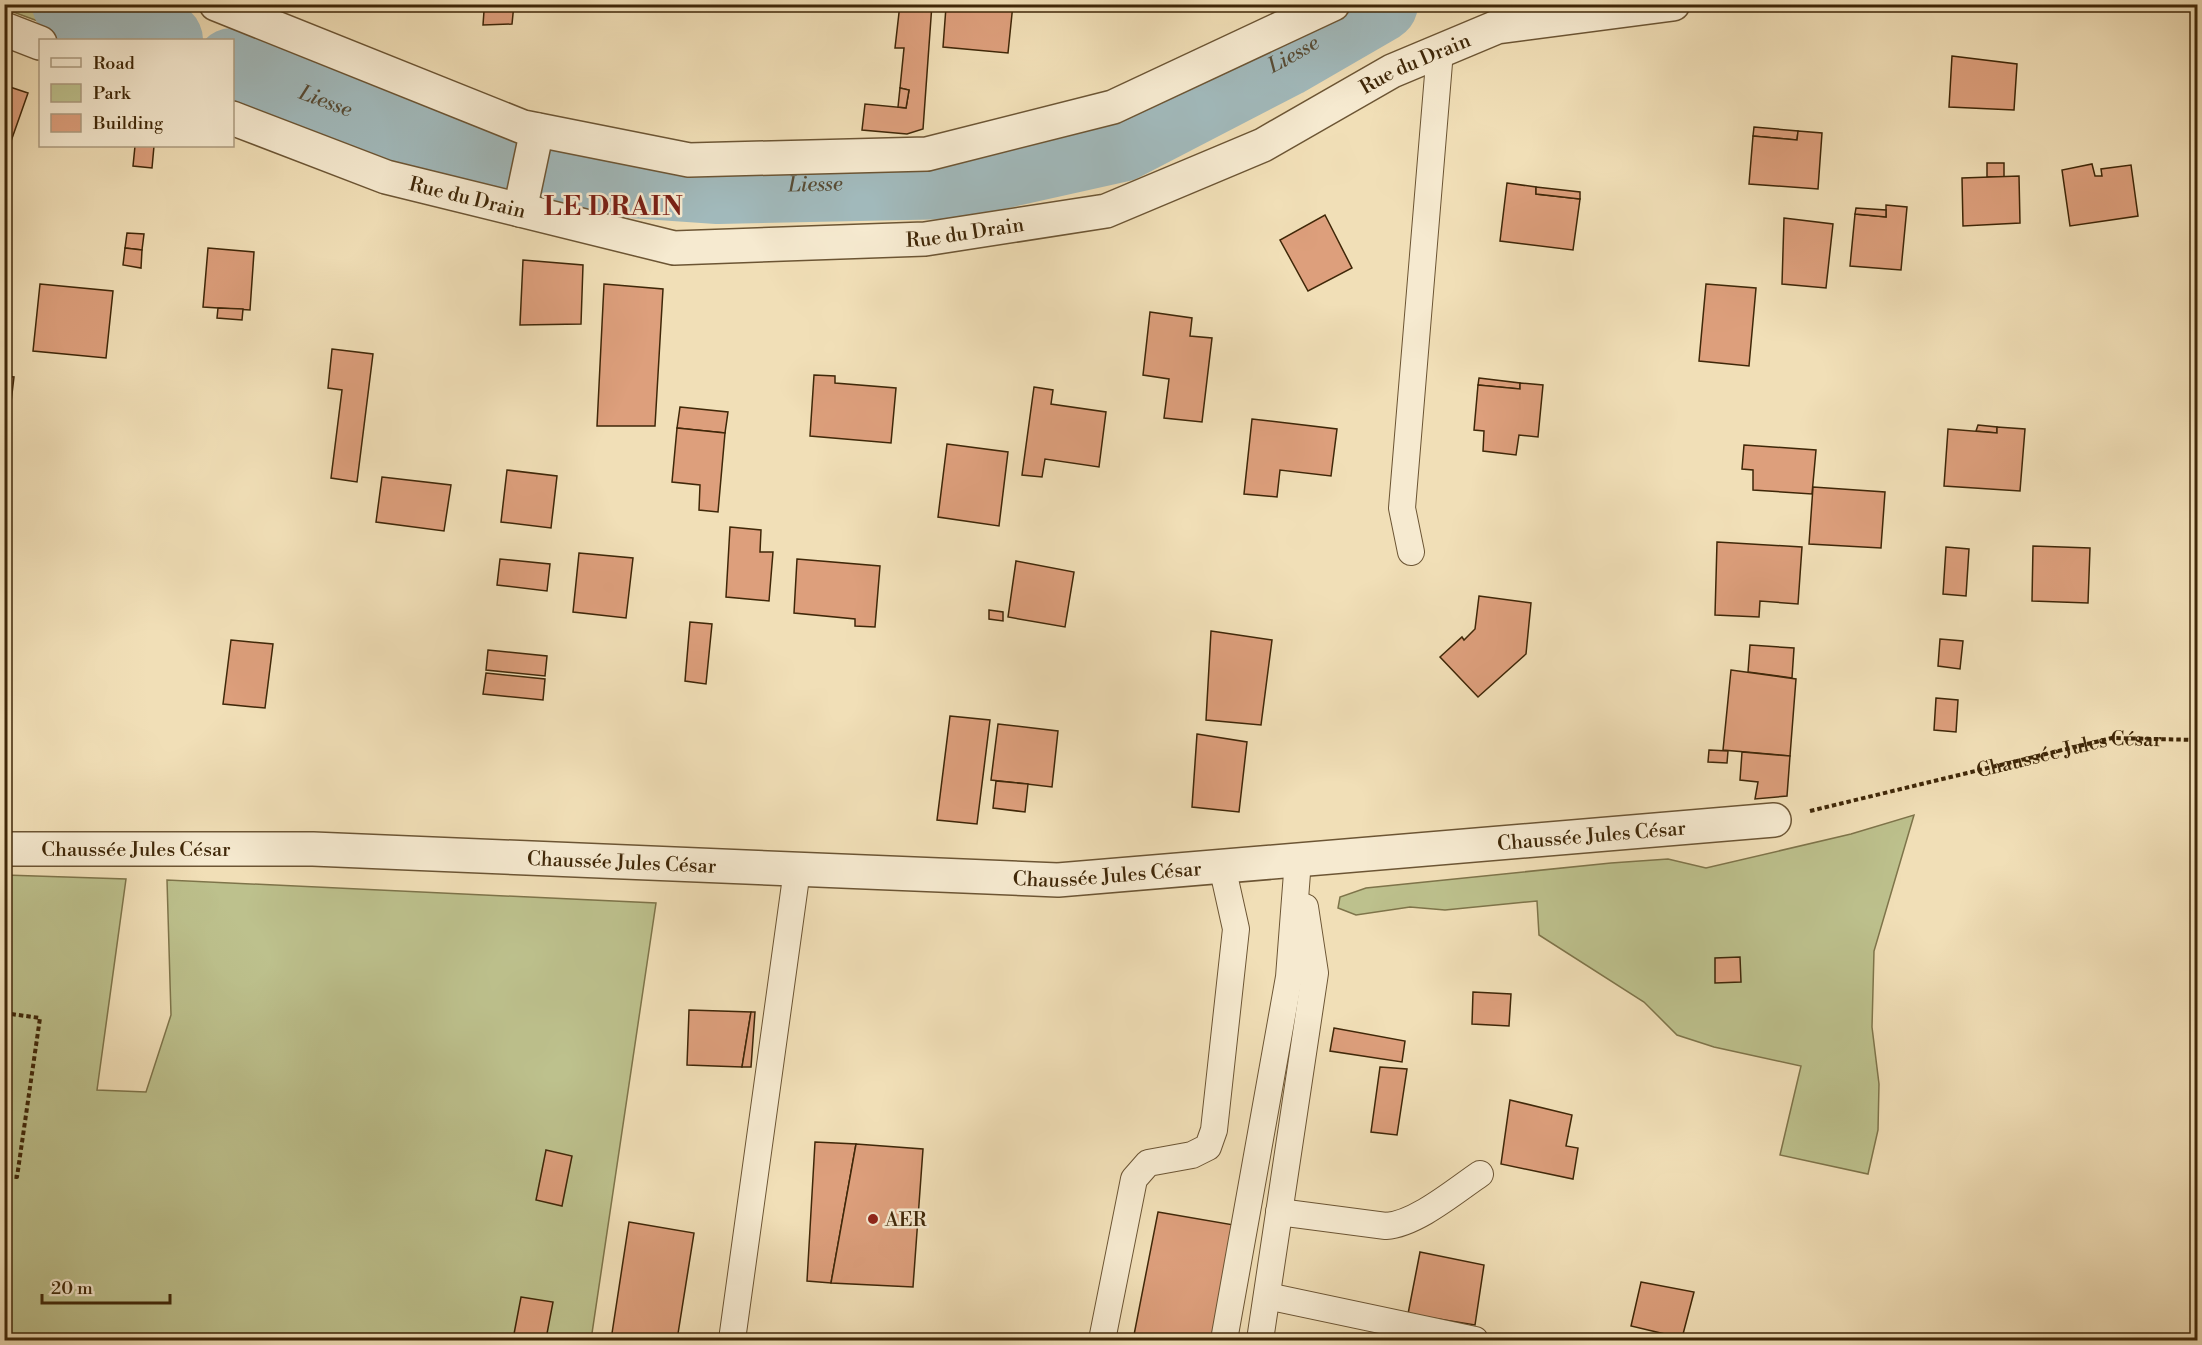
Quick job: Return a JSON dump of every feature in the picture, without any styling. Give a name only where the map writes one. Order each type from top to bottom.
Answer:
[{"type":"street","points":[[216,4],[523,127],[689,160],[927,154],[1113,107],[1333,4]]},
{"type":"street","name":"Rue du Drain","points":[[234,119],[386,177],[674,248],[925,239],[1106,211],[1263,145],[1392,71],[1497,27],[1672,4]]},
{"type":"street","points":[[4,29],[39,43]]},
{"type":"street","points":[[520,210],[537,130]]},
{"type":"street","name":"Chaussée Jules César","points":[[4,849],[313,849],[1058,880],[1774,820]]},
{"type":"lane","points":[[1411,552],[1402,508],[1440,51]]},
{"type":"lane","points":[[1260,1341],[1315,973],[1298,860]]},
{"type":"lane","points":[[1224,1341],[1290,977],[1298,860]]},
{"type":"lane","points":[[1102,1341],[1134,1179],[1148,1163],[1192,1155],[1208,1147],[1214,1130],[1236,929],[1222,866]]},
{"type":"lane","points":[[732,1341],[797,870]]},
{"type":"lane","points":[[1279,1212],[1386,1226],[1395,1225],[1417,1216],[1480,1174]]},
{"type":"lane","points":[[1267,1296],[1475,1341]]},
{"type":"path","name":"Chaussée Jules César","points":[[1774,820],[2112,738],[2198,740]]},
{"type":"path","points":[[4,1013],[40,1018],[17,1178],[4,1176]]},
{"type":"green space","points":[[5,4],[77,5],[65,31],[5,9]]},
{"type":"green space","points":[[1914,815],[1874,951],[1872,1027],[1879,1084],[1878,1130],[1868,1174],[1780,1155],[1801,1066],[1714,1047],[1677,1035],[1644,1002],[1539,935],[1537,901],[1445,910],[1410,907],[1356,915],[1338,908],[1340,897],[1366,888],[1668,859],[1706,868],[1851,834]]},
{"type":"green space","points":[[5,875],[126,879],[97,1090],[146,1092],[171,1015],[167,880],[656,903],[591,1340],[5,1340]]},
{"type":"building","points":[[454,4],[514,4],[512,24],[483,25],[484,11],[454,6]]},
{"type":"building","points":[[720,4],[764,4],[764,10]]},
{"type":"building","points":[[900,4],[932,4],[923,129],[907,134],[862,130],[865,104],[906,108],[909,90],[900,88],[904,48],[895,48]]},
{"type":"building","points":[[972,4],[1013,4],[1008,53],[943,47],[946,7],[971,9]]},
{"type":"building","points":[[1952,56],[2017,64],[2014,110],[1949,107]]},
{"type":"building","points":[[4,85],[28,93],[10,144],[4,142]]},
{"type":"building","points":[[900,88],[909,90],[906,108],[898,107]]},
{"type":"building","points":[[1754,127],[1798,131],[1797,140],[1753,136]]},
{"type":"building","points":[[1798,131],[1822,133],[1818,189],[1749,184],[1753,136],[1797,140]]},
{"type":"building","points":[[135,147],[154,147],[152,168],[133,166]]},
{"type":"building","points":[[1987,163],[2004,163],[2004,177],[1987,177]]},
{"type":"building","points":[[2092,164],[2095,176],[2102,176],[2101,169],[2131,165],[2138,216],[2070,226],[2062,170]]},
{"type":"building","points":[[2019,176],[2020,223],[1963,226],[1962,178]]},
{"type":"building","points":[[1507,183],[1536,187],[1536,194],[1580,199],[1573,250],[1500,241]]},
{"type":"building","points":[[1536,187],[1580,192],[1580,199],[1536,194]]},
{"type":"building","points":[[1886,205],[1907,207],[1901,270],[1850,266],[1855,214],[1886,217]]},
{"type":"building","points":[[1856,208],[1886,210],[1886,217],[1855,214]]},
{"type":"building","points":[[1325,215],[1352,268],[1308,291],[1280,240]]},
{"type":"building","points":[[1784,218],[1833,224],[1826,288],[1782,284]]},
{"type":"building","points":[[127,233],[144,234],[142,250],[125,248]]},
{"type":"building","points":[[125,248],[142,250],[141,268],[123,265]]},
{"type":"building","points":[[208,248],[254,252],[250,310],[203,307]]},
{"type":"building","points":[[523,260],[583,265],[581,324],[520,325]]},
{"type":"building","points":[[40,284],[113,291],[106,358],[33,351]]},
{"type":"building","points":[[604,284],[663,289],[655,426],[597,426]]},
{"type":"building","points":[[1706,284],[1756,288],[1749,366],[1699,361]]},
{"type":"building","points":[[218,308],[243,309],[242,320],[217,318]]},
{"type":"building","points":[[1150,312],[1192,318],[1190,336],[1212,338],[1202,422],[1164,418],[1169,379],[1143,375]]},
{"type":"building","points":[[332,349],[373,354],[357,482],[331,478],[342,390],[328,388]]},
{"type":"building","points":[[814,375],[835,376],[835,383],[896,388],[891,443],[810,436]]},
{"type":"building","points":[[4,376],[14,377],[8,427],[4,426]]},
{"type":"building","points":[[1479,378],[1520,383],[1520,389],[1478,385]]},
{"type":"building","points":[[1520,383],[1543,385],[1538,437],[1519,435],[1516,455],[1483,451],[1484,431],[1474,430],[1478,385],[1520,389]]},
{"type":"building","points":[[1034,387],[1053,390],[1051,404],[1106,412],[1099,467],[1045,459],[1042,477],[1022,475]]},
{"type":"building","points":[[680,407],[728,412],[725,433],[677,428]]},
{"type":"building","points":[[1252,419],[1337,429],[1331,476],[1280,470],[1277,497],[1244,494]]},
{"type":"building","points":[[1978,425],[1997,427],[1997,433],[1976,431]]},
{"type":"building","points":[[1997,427],[2025,429],[2020,491],[1944,486],[1948,429],[1997,433]]},
{"type":"building","points":[[677,428],[725,433],[718,512],[699,510],[700,485],[672,482]]},
{"type":"building","points":[[947,444],[1008,452],[999,526],[938,517]]},
{"type":"building","points":[[1744,445],[1816,450],[1812,494],[1753,490],[1753,470],[1742,469]]},
{"type":"building","points":[[507,470],[557,476],[551,528],[501,522]]},
{"type":"building","points":[[382,477],[451,485],[444,531],[376,522]]},
{"type":"building","points":[[1813,487],[1885,492],[1881,548],[1809,544]]},
{"type":"building","points":[[730,527],[761,530],[760,552],[773,552],[769,601],[726,597]]},
{"type":"building","points":[[1717,542],[1802,547],[1798,604],[1760,601],[1759,617],[1715,615]]},
{"type":"building","points":[[2033,546],[2090,548],[2088,603],[2032,601]]},
{"type":"building","points":[[1946,547],[1969,549],[1966,596],[1943,594]]},
{"type":"building","points":[[579,553],[633,558],[626,618],[573,612]]},
{"type":"building","points":[[500,559],[550,564],[547,591],[497,585]]},
{"type":"building","points":[[797,559],[880,566],[875,627],[855,626],[855,619],[794,613]]},
{"type":"building","points":[[1016,561],[1074,572],[1065,627],[1008,617]]},
{"type":"building","points":[[1479,596],[1531,603],[1526,654],[1478,697],[1440,657],[1462,637],[1464,640],[1475,629]]},
{"type":"building","points":[[989,610],[1003,612],[1003,621],[989,619]]},
{"type":"building","points":[[690,622],[712,624],[706,684],[685,681]]},
{"type":"building","points":[[1211,631],[1272,640],[1261,725],[1206,720]]},
{"type":"building","points":[[1940,639],[1963,641],[1960,669],[1938,666]]},
{"type":"building","points":[[231,640],[273,644],[265,708],[223,704]]},
{"type":"building","points":[[1750,645],[1794,648],[1792,678],[1748,672]]},
{"type":"building","points":[[488,650],[547,656],[545,676],[486,670]]},
{"type":"building","points":[[1731,670],[1796,679],[1790,756],[1723,750]]},
{"type":"building","points":[[486,673],[545,679],[543,700],[483,694]]},
{"type":"building","points":[[1936,698],[1958,700],[1956,732],[1934,730]]},
{"type":"building","points":[[950,716],[990,720],[977,824],[937,820]]},
{"type":"building","points":[[998,724],[1058,731],[1052,787],[991,780]]},
{"type":"building","points":[[1197,734],[1247,742],[1239,812],[1192,807]]},
{"type":"building","points":[[1709,750],[1728,751],[1727,763],[1708,762]]},
{"type":"building","points":[[1742,752],[1790,756],[1787,796],[1755,799],[1758,782],[1740,780]]},
{"type":"building","points":[[996,781],[1028,784],[1025,812],[993,808]]},
{"type":"building","points":[[1740,957],[1741,982],[1715,983],[1715,958]]},
{"type":"building","points":[[1473,992],[1511,994],[1509,1026],[1472,1024]]},
{"type":"building","points":[[689,1010],[751,1012],[742,1067],[687,1065]]},
{"type":"building","points":[[751,1012],[755,1012],[751,1067],[742,1067]]},
{"type":"building","points":[[1334,1028],[1405,1041],[1402,1062],[1330,1051]]},
{"type":"building","points":[[1380,1067],[1407,1069],[1397,1135],[1371,1132]]},
{"type":"building","points":[[1510,1100],[1572,1115],[1566,1146],[1578,1148],[1573,1179],[1501,1164]]},
{"type":"building","points":[[815,1142],[856,1144],[831,1283],[807,1281]]},
{"type":"building","points":[[856,1144],[923,1149],[913,1287],[831,1283]]},
{"type":"building","points":[[546,1150],[572,1156],[562,1206],[536,1200]]},
{"type":"building","points":[[1158,1212],[1234,1225],[1212,1340],[1133,1340]]},
{"type":"building","points":[[629,1222],[694,1233],[677,1340],[611,1340]]},
{"type":"building","points":[[1420,1252],[1484,1265],[1475,1325],[1408,1314]]},
{"type":"building","points":[[1641,1282],[1694,1292],[1682,1338],[1631,1326]]},
{"type":"building","points":[[521,1297],[553,1302],[546,1339],[514,1334]]},
{"type":"waterway","name":"Liesse","points":[[70,4],[162,39]]},
{"type":"waterway","name":"Liesse","points":[[234,67],[517,172],[718,186],[955,181],[1121,144],[1285,59],[1380,4]]},
{"type":"place","name":"AER","points":[[873,1219]]},
{"type":"district","name":"LE DRAIN","points":[[614,206]]}]
